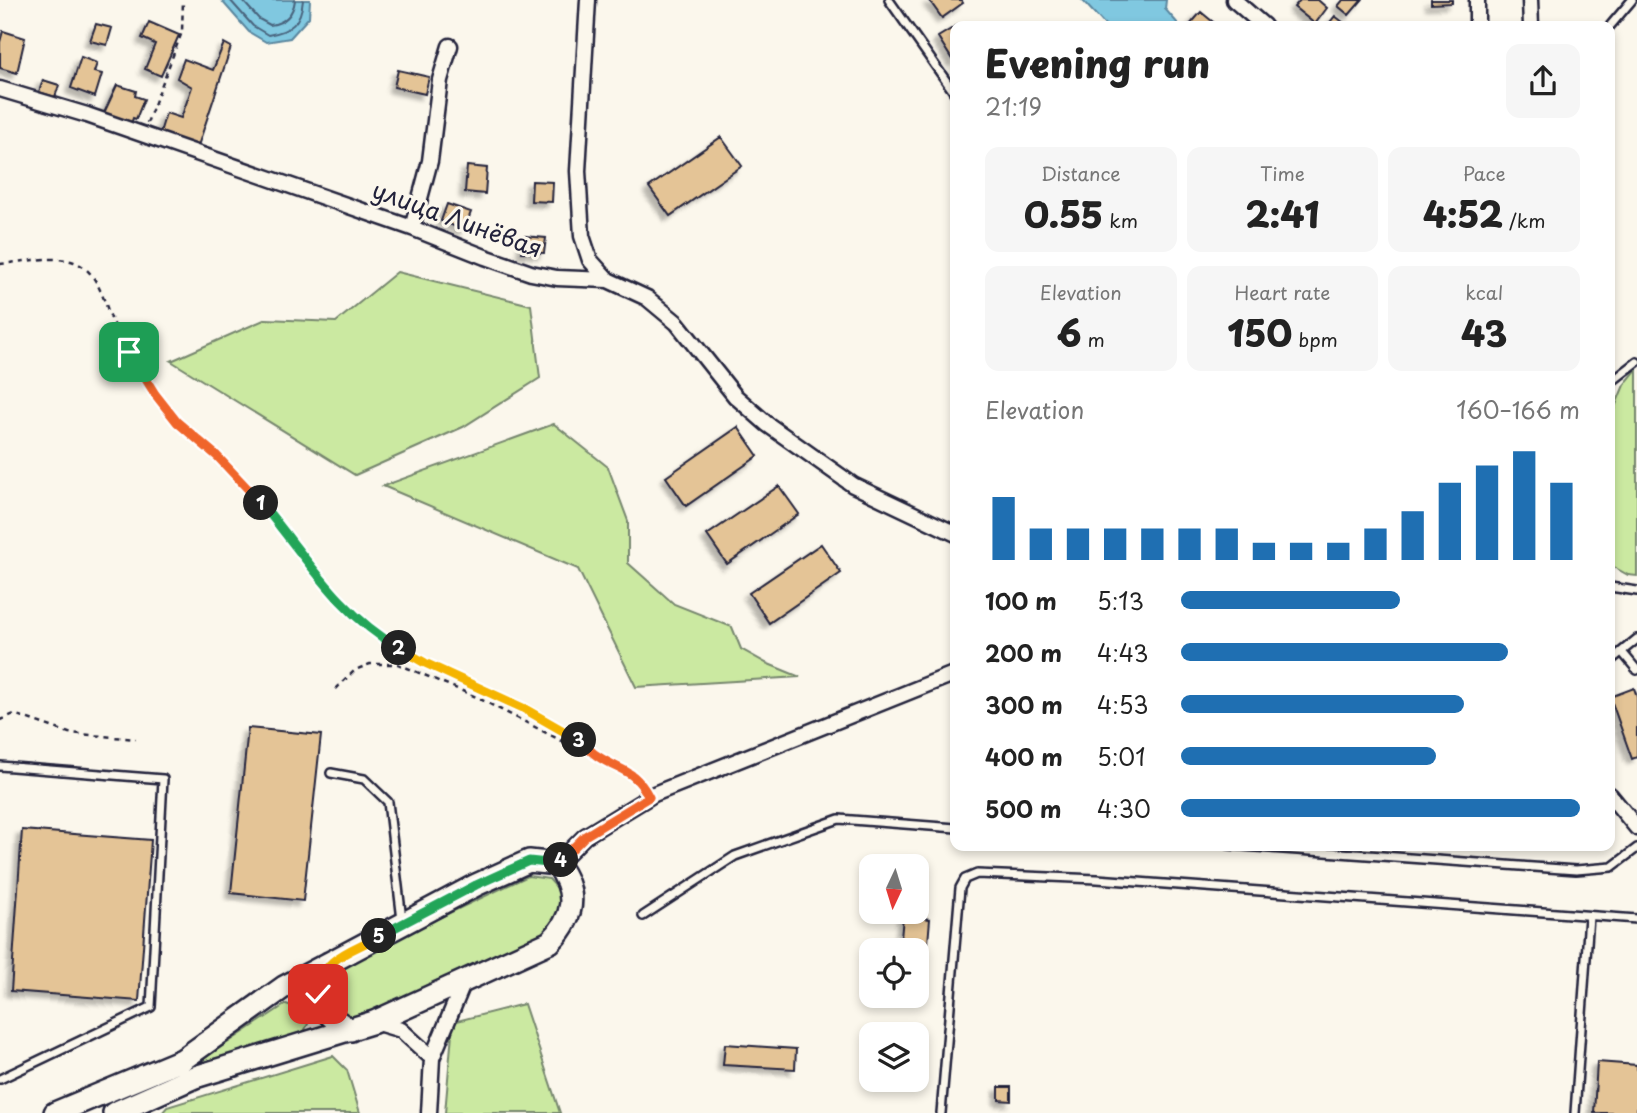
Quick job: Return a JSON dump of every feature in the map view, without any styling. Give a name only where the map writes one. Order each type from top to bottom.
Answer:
[{"type":"street","points":[[588,0],[578,171],[582,236],[590,260],[608,280]]},
{"type":"street","points":[[1234,0],[1258,21]]},
{"type":"street","points":[[1477,0],[1477,21]]},
{"type":"street","points":[[1530,0],[1531,21]]},
{"type":"street","points":[[412,228],[430,161],[440,80],[450,46]]},
{"type":"street","name":"улица Линёвая","points":[[0,89],[87,115],[412,228],[531,273],[557,278],[608,280],[647,298],[677,323],[735,396],[767,424],[853,485],[950,531]]},
{"type":"street","points":[[557,864],[585,836],[649,797],[950,675]]},
{"type":"street","points":[[1615,801],[1637,828]]},
{"type":"street","points":[[55,1113],[182,1060],[284,987],[476,885],[529,861],[557,864],[569,881],[571,907],[563,929],[550,942],[463,984],[374,1022],[195,1077],[114,1113]]},
{"type":"street","points":[[329,963],[319,979],[318,994],[331,1018],[351,1030]]},
{"type":"street","points":[[429,1113],[432,1058],[463,984]]},
{"type":"street","points":[[284,987],[299,992],[318,1009],[322,1019],[322,1031],[317,1041]]},
{"type":"street","points":[[374,1022],[401,1030],[432,1058]]},
{"type":"lane","points":[[889,0],[950,86]]},
{"type":"lane","points":[[1613,21],[1632,0]]},
{"type":"lane","points":[[1615,379],[1637,362]]},
{"type":"lane","points":[[1615,588],[1637,591]]},
{"type":"lane","points":[[1615,657],[1637,639]]},
{"type":"lane","points":[[1622,652],[1637,670]]},
{"type":"lane","points":[[0,766],[163,779],[151,1007],[0,1079]]},
{"type":"lane","points":[[331,773],[364,779],[388,802],[403,924]]},
{"type":"lane","points":[[643,916],[735,856],[839,819],[950,828]]},
{"type":"lane","points":[[1312,851],[1576,870],[1612,867],[1637,848]]},
{"type":"lane","points":[[942,1113],[960,888],[965,879],[977,874],[1110,880],[1637,919]]},
{"type":"lane","points":[[1575,1113],[1589,916]]},
{"type":"path","points":[[142,135],[182,32],[183,0]]},
{"type":"path","points":[[0,264],[54,260],[75,262],[87,271],[102,291],[111,317],[155,394],[177,422],[217,456],[244,484],[357,620],[425,663],[523,708],[582,742],[597,756]]},
{"type":"path","points":[[336,689],[355,670],[370,664],[398,664],[474,696],[572,747],[628,771],[641,782],[649,797]]},
{"type":"path","points":[[0,720],[14,714],[69,733],[136,739]]},
{"type":"green space","points":[[397,272],[531,305],[540,378],[463,427],[355,475],[171,361],[266,319],[336,322]]},
{"type":"green space","points":[[1637,369],[1637,576],[1628,575],[1615,568],[1615,407],[1624,385]]},
{"type":"green space","points":[[554,424],[608,467],[628,521],[628,563],[674,604],[732,627],[741,649],[800,677],[636,687],[578,569],[383,486]]},
{"type":"green space","points":[[528,876],[549,879],[564,901],[549,935],[363,1021],[348,1022],[332,1011],[325,982],[337,966]]},
{"type":"green space","points":[[286,1004],[302,1009],[308,1024],[300,1039],[194,1065]]},
{"type":"green space","points":[[524,1004],[560,1113],[445,1113],[453,1022]]},
{"type":"green space","points":[[333,1056],[347,1070],[360,1113],[162,1113],[167,1107]]},
{"type":"water","points":[[221,0],[310,0],[309,17],[290,38],[266,42],[249,32]]},
{"type":"water","points":[[1082,0],[1166,0],[1165,9],[1176,21],[1101,21]]},
{"type":"building","points":[[929,0],[961,0],[963,3],[942,18]]},
{"type":"building","points":[[1300,0],[1318,0],[1327,8],[1317,21],[1311,21],[1294,7]]},
{"type":"building","points":[[1343,0],[1362,0],[1349,15],[1338,6]]},
{"type":"building","points":[[1431,0],[1452,0],[1452,3],[1431,4]]},
{"type":"building","points":[[1201,12],[1212,21],[1193,21]]},
{"type":"building","points":[[149,22],[179,35],[161,76],[145,69],[155,44],[142,38]]},
{"type":"building","points":[[96,24],[112,28],[107,45],[90,41]]},
{"type":"building","points":[[950,30],[950,56],[938,37]]},
{"type":"building","points":[[3,31],[25,38],[17,73],[0,68],[0,42]]},
{"type":"building","points":[[224,43],[231,47],[197,149],[159,136],[166,113],[181,118],[192,87],[177,78],[184,59],[213,70]]},
{"type":"building","points":[[81,57],[97,63],[94,72],[102,74],[95,97],[71,88]]},
{"type":"building","points":[[398,70],[429,77],[425,94],[394,87]]},
{"type":"building","points":[[43,80],[59,85],[55,97],[39,92]]},
{"type":"building","points":[[117,85],[136,91],[135,96],[144,99],[136,119],[133,118],[131,124],[104,113]]},
{"type":"building","points":[[721,137],[742,166],[670,216],[649,187]]},
{"type":"building","points":[[467,166],[487,168],[485,194],[465,192]]},
{"type":"building","points":[[532,181],[553,182],[552,202],[531,201]]},
{"type":"building","points":[[447,204],[471,212],[464,230],[441,221]]},
{"type":"building","points":[[524,236],[546,238],[544,253],[522,252]]},
{"type":"building","points":[[738,427],[758,456],[686,506],[666,477]]},
{"type":"building","points":[[779,486],[799,514],[727,564],[707,535]]},
{"type":"building","points":[[821,544],[841,573],[769,623],[749,593]]},
{"type":"building","points":[[1634,688],[1637,697],[1637,757],[1632,759],[1615,711],[1615,695]]},
{"type":"building","points":[[248,728],[321,735],[303,901],[231,893]]},
{"type":"building","points":[[22,830],[151,840],[139,1001],[11,991]]},
{"type":"building","points":[[930,919],[928,938],[901,938],[902,924],[929,924]]},
{"type":"building","points":[[725,1044],[796,1049],[795,1069],[723,1065]]},
{"type":"building","points":[[1597,1062],[1637,1065],[1637,1113],[1594,1113]]},
{"type":"building","points":[[999,1087],[1011,1087],[1011,1101],[999,1100]]},
{"type":"route","points":[[129,352],[155,394],[177,422],[217,456],[244,484],[357,620],[425,663],[523,708],[582,742],[597,756],[628,771],[641,782],[649,797],[585,836],[557,864],[529,861],[476,885],[329,963],[319,979],[318,994]]}]
